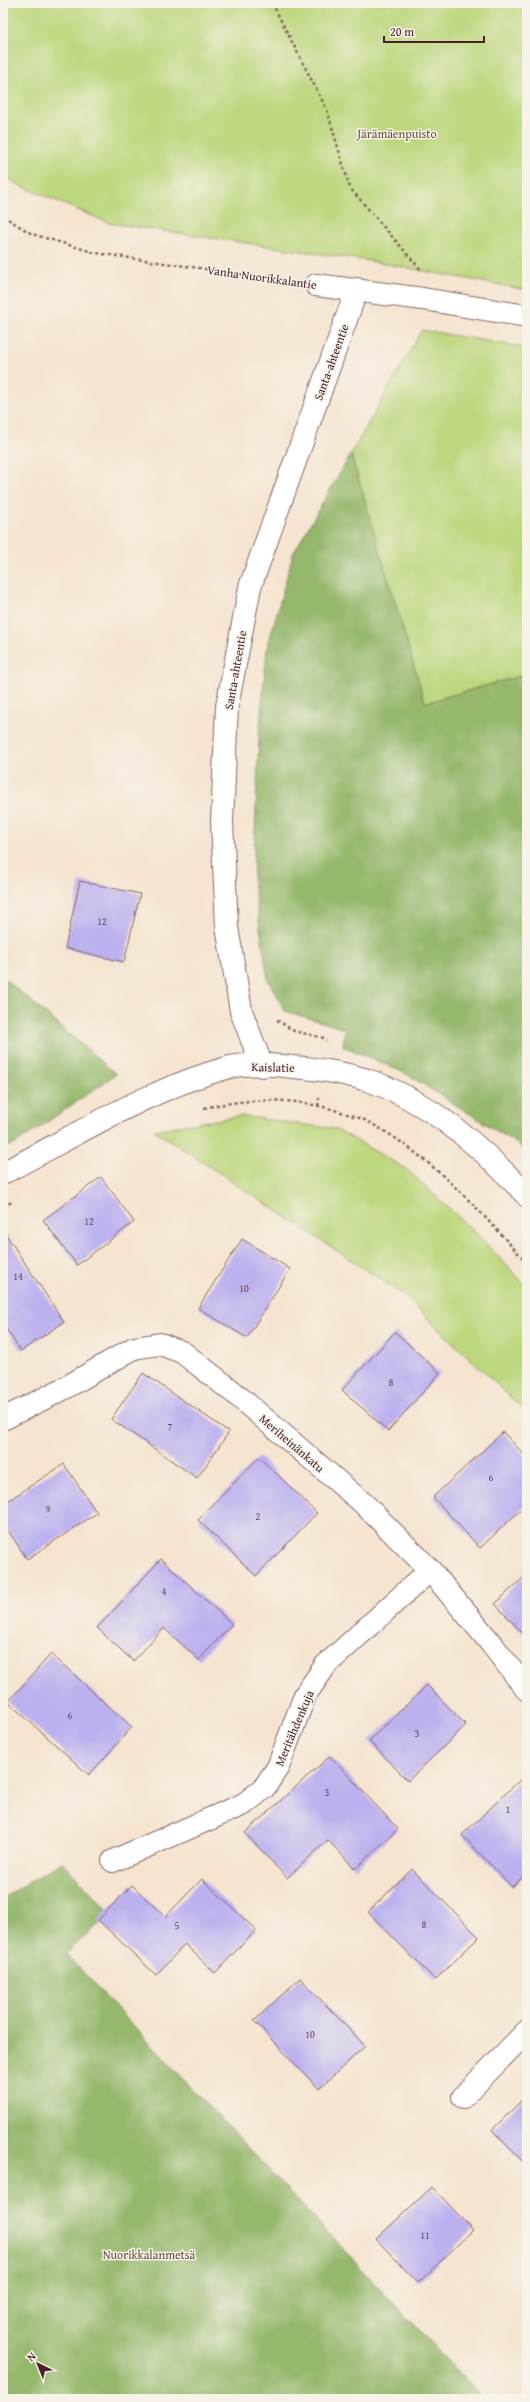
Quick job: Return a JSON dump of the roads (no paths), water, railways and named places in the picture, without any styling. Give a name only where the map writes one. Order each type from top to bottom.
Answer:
[{"type":"street","name":"Vanha Nuorikkalantie","points":[[316,285],[357,289],[527,316]]},
{"type":"street","name":"Santa-ahteentie","points":[[262,1066],[241,1011],[227,927],[222,822],[227,706],[250,587],[357,289]]},
{"type":"street","name":"Kaislatie","points":[[3,1173],[141,1099],[231,1067],[262,1066],[324,1070],[372,1082],[412,1100],[484,1153],[527,1196]]},
{"type":"street","name":"Meriheinänkatu","points":[[3,1419],[65,1388],[134,1348],[160,1344],[182,1352],[232,1391],[364,1504],[430,1570],[490,1642],[527,1690]]},
{"type":"street","name":"Meritähdenkuja","points":[[113,1861],[244,1804],[264,1788],[278,1767],[306,1695],[326,1665],[430,1570]]},
{"type":"street","points":[[463,2097],[527,2031]]},
{"type":"park label","name":"Järämäenpuisto","points":[[397,133]]},
{"type":"park label","name":"Nuorikkalanmetsä","points":[[149,2254]]}]
